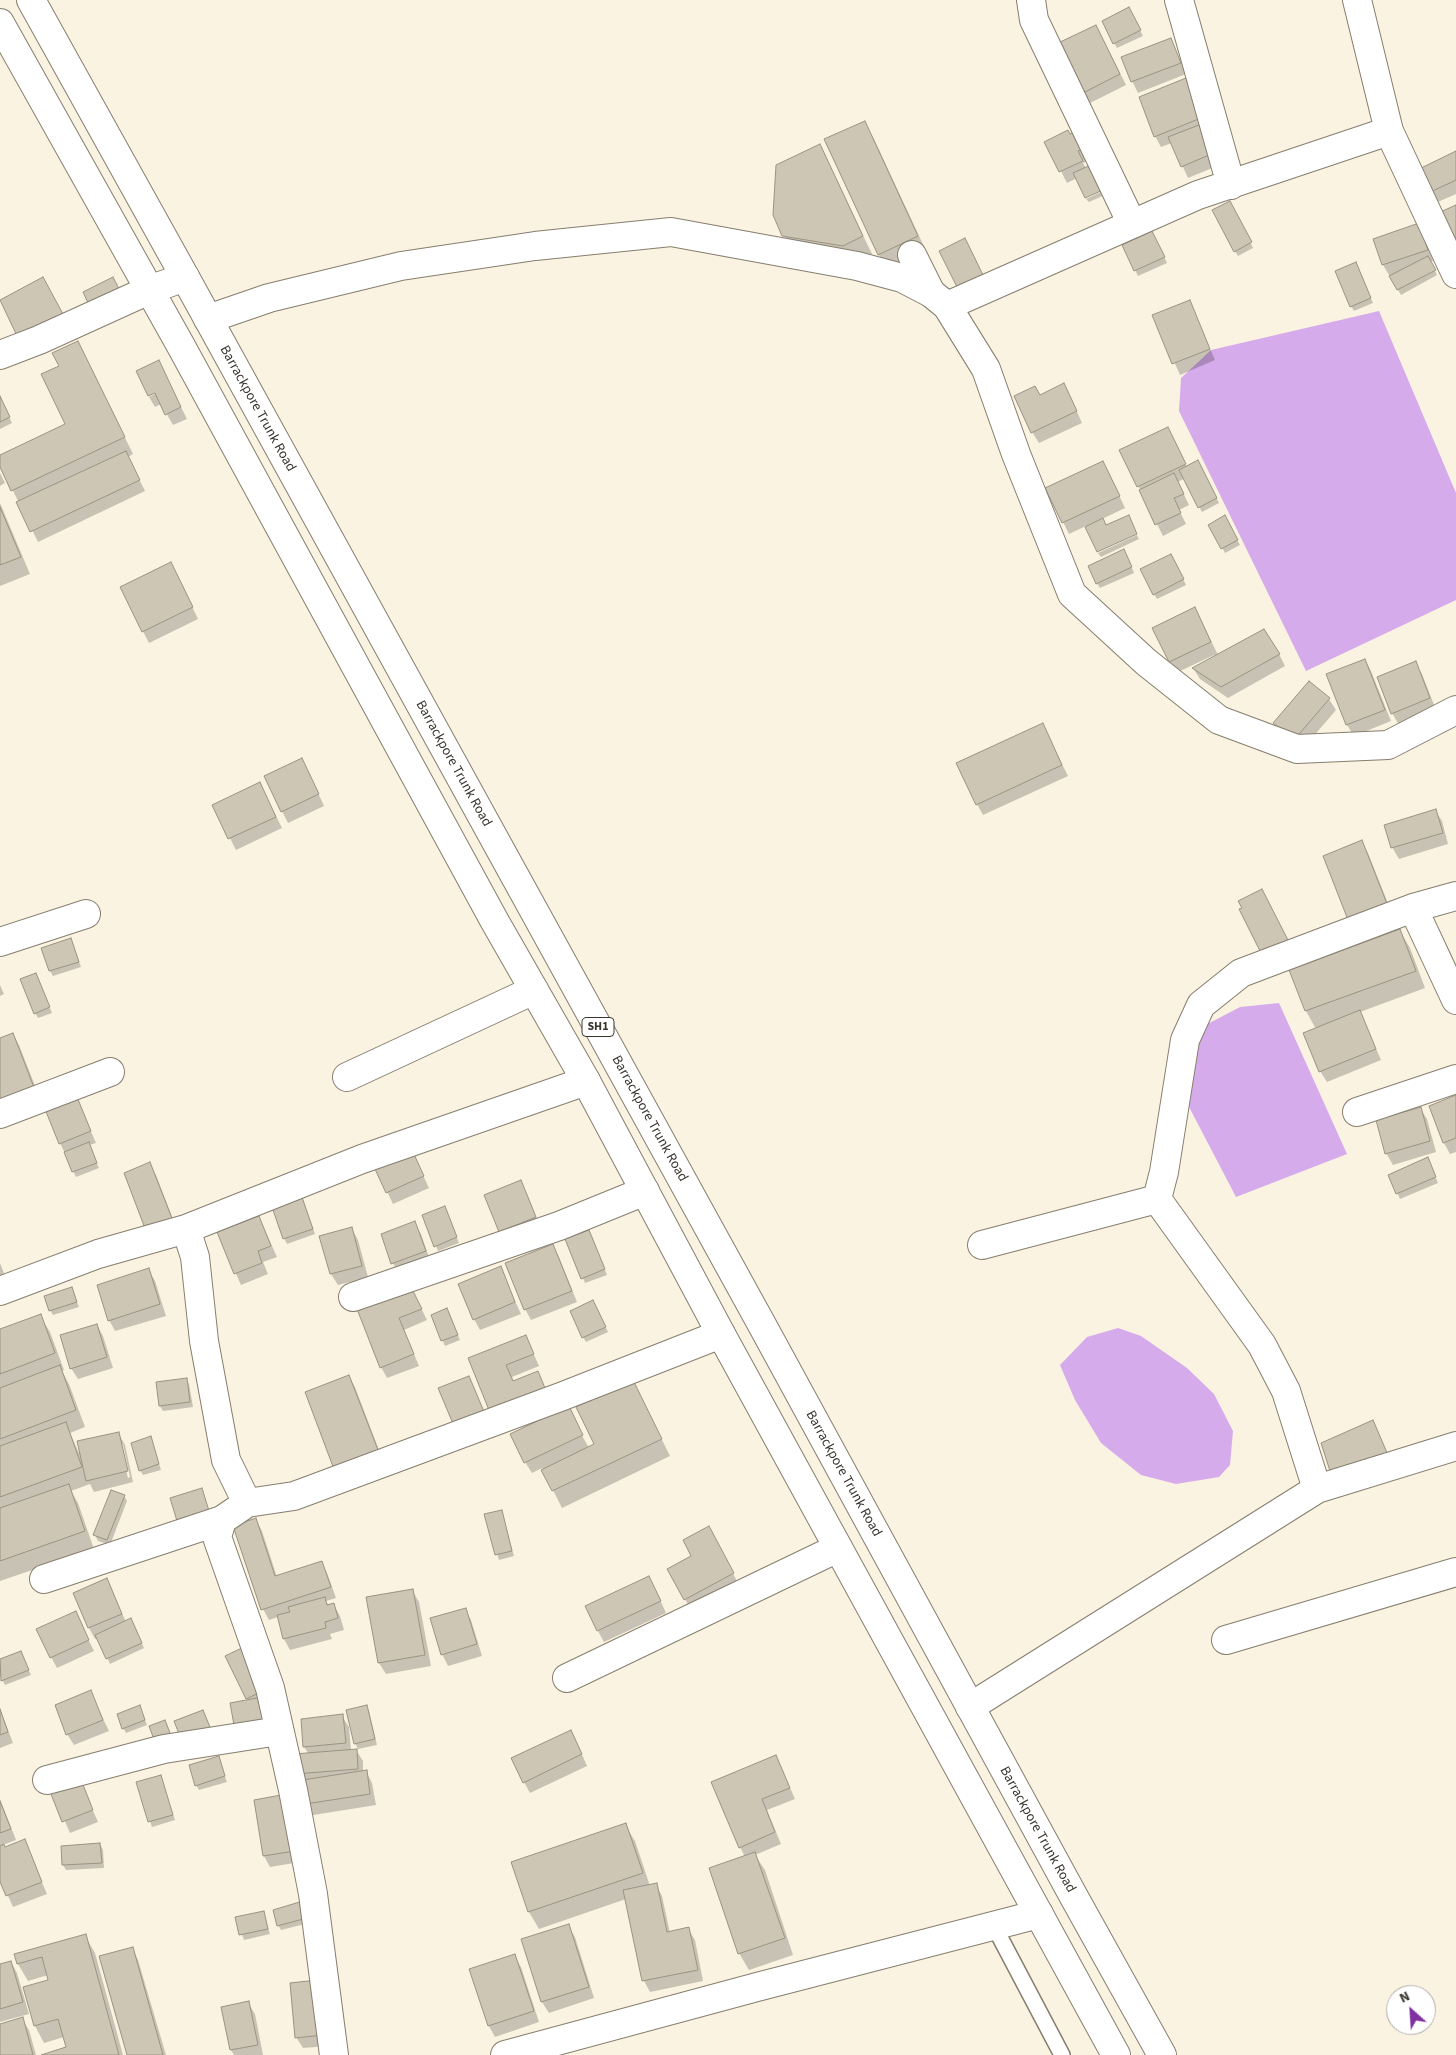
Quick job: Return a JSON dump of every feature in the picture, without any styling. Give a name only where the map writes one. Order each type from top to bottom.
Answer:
[{"type":"street","name":"Barrackpore Trunk Road","points":[[31,0],[761,1323],[1162,2055]]},
{"type":"street","points":[[1031,0],[1034,20],[1132,224]]},
{"type":"street","points":[[1179,0],[1231,185]]},
{"type":"street","points":[[1357,0],[1389,131],[1456,274]]},
{"type":"street","name":"SH1","points":[[0,23],[586,1081],[721,1334],[1116,2055]]},
{"type":"street","points":[[939,300],[1132,224],[1198,195],[1389,131]]},
{"type":"street","points":[[208,319],[269,298],[401,266],[535,246],[671,232],[857,266],[902,278],[939,300]]},
{"type":"street","points":[[912,255],[939,300],[986,369],[1016,454],[1072,594],[1146,662],[1218,720],[1298,749],[1388,745],[1456,710]]},
{"type":"street","points":[[0,355],[39,340],[149,290],[185,277]]},
{"type":"street","points":[[1157,1199],[1164,1172],[1185,1040],[1202,1005],[1241,973],[1413,908],[1456,896]]},
{"type":"street","points":[[1413,908],[1456,1000]]},
{"type":"street","points":[[0,942],[86,914]]},
{"type":"street","points":[[348,1077],[534,990]]},
{"type":"street","points":[[0,1114],[110,1072]]},
{"type":"street","points":[[1357,1112],[1456,1079]]},
{"type":"street","points":[[0,1291],[98,1254],[186,1229],[362,1159],[586,1081]]},
{"type":"street","points":[[353,1297],[559,1226],[645,1191]]},
{"type":"street","points":[[1157,1199],[1262,1345],[1286,1391],[1317,1489]]},
{"type":"street","points":[[982,1246],[1157,1199]]},
{"type":"street","points":[[186,1229],[195,1258],[204,1341],[226,1460],[247,1503]]},
{"type":"street","points":[[44,1579],[222,1520],[247,1503],[294,1496],[564,1396],[721,1334]]},
{"type":"street","points":[[970,1707],[1317,1489],[1456,1446]]},
{"type":"street","points":[[222,1520],[218,1537],[220,1546],[270,1688],[313,1894],[334,2055]]},
{"type":"street","points":[[567,1678],[838,1548]]},
{"type":"street","points":[[1226,1640],[1456,1572]]},
{"type":"street","points":[[47,1780],[164,1750],[279,1731]]},
{"type":"street","points":[[505,2055],[1039,1914]]},
{"type":"lane","points":[[994,1926],[1062,2055]]},
{"type":"shaded area","points":[[1379,311],[1456,493],[1456,600],[1306,671],[1179,411],[1181,378],[1211,350]]},
{"type":"shaded area","points":[[1279,1003],[1347,1154],[1236,1197],[1188,1105],[1198,1029],[1240,1007]]},
{"type":"shaded area","points":[[1118,1328],[1141,1336],[1187,1368],[1214,1394],[1233,1431],[1230,1465],[1219,1477],[1176,1484],[1141,1475],[1101,1443],[1075,1400],[1060,1365],[1087,1337]]},
{"type":"building","points":[[1129,7],[1141,30],[1113,44],[1102,21]]},
{"type":"building","points":[[1096,25],[1120,74],[1081,94],[1056,44]]},
{"type":"building","points":[[1171,38],[1181,63],[1131,82],[1121,57]]},
{"type":"building","points":[[1186,78],[1201,118],[1154,137],[1139,97]]},
{"type":"building","points":[[865,121],[918,236],[878,255],[824,139]]},
{"type":"building","points":[[1204,123],[1216,152],[1181,167],[1168,137]]},
{"type":"building","points":[[1081,129],[1089,147],[1078,151],[1083,161],[1059,172],[1044,142],[1068,130],[1070,134]]},
{"type":"building","points":[[820,144],[863,236],[843,246],[782,236],[773,215],[776,165]]},
{"type":"building","points":[[1456,151],[1456,180],[1424,195],[1413,172]]},
{"type":"building","points":[[1093,164],[1105,189],[1085,198],[1073,173]]},
{"type":"building","points":[[1230,201],[1252,242],[1234,252],[1212,210]]},
{"type":"building","points":[[1456,205],[1456,250],[1436,214]]},
{"type":"building","points":[[1419,223],[1428,250],[1382,265],[1373,239]]},
{"type":"building","points":[[1152,231],[1165,257],[1134,271],[1122,245]]},
{"type":"building","points":[[965,238],[984,277],[958,289],[939,251]]},
{"type":"building","points":[[1428,256],[1436,270],[1397,290],[1389,276]]},
{"type":"building","points":[[1356,262],[1371,298],[1350,307],[1335,271]]},
{"type":"building","points":[[43,277],[63,314],[18,338],[0,300]]},
{"type":"building","points":[[113,277],[120,291],[89,305],[83,292]]},
{"type":"building","points":[[1190,300],[1210,349],[1172,364],[1152,315]]},
{"type":"building","points":[[78,341],[125,437],[11,491],[0,467],[0,455],[65,424],[41,374],[59,366],[52,353]]},
{"type":"building","points":[[159,360],[181,407],[165,415],[155,393],[148,396],[136,371]]},
{"type":"building","points":[[1064,383],[1077,411],[1031,433],[1014,396],[1035,386],[1040,395]]},
{"type":"building","points":[[0,396],[10,417],[0,422]]},
{"type":"building","points":[[1168,427],[1186,464],[1137,487],[1119,450]]},
{"type":"building","points":[[126,451],[140,480],[30,532],[16,502]]},
{"type":"building","points":[[1198,460],[1217,498],[1198,508],[1179,470]]},
{"type":"building","points":[[1103,461],[1120,496],[1062,523],[1045,488]]},
{"type":"building","points":[[1174,473],[1184,494],[1174,498],[1181,513],[1155,525],[1139,490]]},
{"type":"building","points":[[0,507],[21,557],[0,565]]},
{"type":"building","points":[[1129,515],[1137,534],[1097,552],[1085,527],[1103,518],[1106,525]]},
{"type":"building","points":[[1225,515],[1238,540],[1221,549],[1208,525]]},
{"type":"building","points":[[1124,549],[1132,567],[1096,584],[1088,566]]},
{"type":"building","points":[[1171,554],[1184,579],[1153,595],[1140,569]]},
{"type":"building","points":[[171,562],[193,607],[142,632],[120,587]]},
{"type":"building","points":[[1195,607],[1211,642],[1169,662],[1152,628]]},
{"type":"building","points":[[1264,629],[1280,654],[1221,687],[1192,668]]},
{"type":"building","points":[[1365,659],[1385,710],[1346,725],[1326,674]]},
{"type":"building","points":[[1416,661],[1430,698],[1391,714],[1377,677]]},
{"type":"building","points":[[1309,681],[1330,698],[1294,740],[1273,723]]},
{"type":"building","points":[[1043,723],[1062,765],[976,805],[956,763]]},
{"type":"building","points":[[302,758],[319,794],[281,812],[264,776]]},
{"type":"building","points":[[260,782],[276,817],[228,839],[212,805]]},
{"type":"building","points":[[1436,809],[1443,833],[1391,848],[1384,825]]},
{"type":"building","points":[[1362,840],[1389,909],[1350,925],[1323,856]]},
{"type":"building","points":[[1262,889],[1292,948],[1265,961],[1239,909],[1242,908],[1238,901]]},
{"type":"building","points":[[1400,929],[1416,971],[1305,1011],[1289,970]]},
{"type":"building","points":[[71,938],[79,962],[49,971],[41,948]]},
{"type":"building","points":[[36,973],[50,1007],[34,1014],[20,979]]},
{"type":"building","points":[[1360,1010],[1376,1049],[1319,1072],[1303,1033]]},
{"type":"building","points":[[13,1033],[35,1090],[0,1104],[0,1038]]},
{"type":"building","points":[[1456,1095],[1456,1138],[1443,1143],[1429,1106]]},
{"type":"building","points":[[77,1097],[91,1131],[59,1144],[45,1109]]},
{"type":"building","points":[[1421,1107],[1430,1141],[1385,1154],[1376,1120]]},
{"type":"building","points":[[89,1142],[97,1163],[72,1172],[64,1152]]},
{"type":"building","points":[[413,1152],[424,1176],[386,1193],[375,1169]]},
{"type":"building","points":[[1428,1157],[1436,1177],[1396,1194],[1388,1175]]},
{"type":"building","points":[[150,1162],[173,1221],[146,1231],[124,1173]]},
{"type":"building","points":[[521,1180],[536,1217],[499,1232],[484,1195]]},
{"type":"building","points":[[302,1197],[313,1229],[283,1239],[272,1207]]},
{"type":"building","points":[[445,1206],[457,1237],[434,1247],[422,1215]]},
{"type":"building","points":[[259,1216],[271,1246],[258,1251],[262,1263],[234,1274],[217,1232]]},
{"type":"building","points":[[415,1221],[426,1251],[391,1264],[381,1234]]},
{"type":"building","points":[[352,1227],[362,1266],[330,1274],[319,1236]]},
{"type":"building","points":[[589,1230],[605,1269],[581,1279],[565,1239]]},
{"type":"building","points":[[553,1244],[572,1291],[524,1310],[505,1263]]},
{"type":"building","points":[[501,1266],[515,1302],[473,1320],[458,1284]]},
{"type":"building","points":[[149,1268],[160,1304],[108,1321],[97,1285]]},
{"type":"building","points":[[72,1287],[77,1302],[49,1311],[44,1296]]},
{"type":"building","points":[[412,1289],[422,1309],[399,1318],[414,1354],[380,1368],[357,1309]]},
{"type":"building","points":[[593,1300],[606,1327],[582,1338],[570,1311]]},
{"type":"building","points":[[447,1308],[458,1335],[441,1341],[431,1315]]},
{"type":"building","points":[[41,1314],[55,1353],[0,1374],[0,1329]]},
{"type":"building","points":[[97,1324],[107,1357],[70,1369],[60,1335]]},
{"type":"building","points":[[526,1335],[534,1354],[506,1365],[513,1381],[538,1371],[547,1393],[491,1415],[468,1358]]},
{"type":"building","points":[[60,1365],[76,1410],[0,1439],[0,1388]]},
{"type":"building","points":[[349,1375],[380,1455],[335,1472],[305,1392]]},
{"type":"building","points":[[469,1376],[485,1414],[454,1426],[438,1388]]},
{"type":"building","points":[[187,1378],[190,1402],[159,1406],[156,1382]]},
{"type":"building","points":[[633,1380],[662,1439],[552,1491],[541,1470],[594,1444],[576,1407]]},
{"type":"building","points":[[569,1406],[583,1435],[524,1463],[510,1434]]},
{"type":"building","points":[[1373,1420],[1388,1455],[1331,1474],[1321,1443]]},
{"type":"building","points":[[66,1422],[82,1467],[0,1497],[0,1446]]},
{"type":"building","points":[[119,1432],[128,1471],[86,1481],[77,1441]]},
{"type":"building","points":[[151,1436],[159,1464],[139,1471],[131,1443]]},
{"type":"building","points":[[69,1484],[85,1531],[0,1561],[0,1508]]},
{"type":"building","points":[[202,1488],[209,1511],[177,1521],[170,1498]]},
{"type":"building","points":[[111,1490],[125,1495],[107,1540],[93,1535]]},
{"type":"building","points":[[502,1510],[512,1551],[495,1555],[484,1514]]},
{"type":"building","points":[[256,1518],[275,1576],[322,1561],[331,1587],[261,1610],[233,1526]]},
{"type":"building","points":[[709,1526],[734,1573],[684,1600],[667,1569],[691,1556],[683,1540]]},
{"type":"building","points":[[649,1576],[661,1601],[597,1631],[585,1606]]},
{"type":"building","points":[[107,1578],[122,1614],[88,1628],[73,1593]]},
{"type":"building","points":[[413,1589],[425,1655],[378,1663],[366,1597]]},
{"type":"building","points":[[325,1597],[327,1605],[334,1603],[338,1618],[325,1622],[326,1628],[283,1639],[277,1615],[290,1612],[288,1607]]},
{"type":"building","points":[[466,1608],[477,1644],[441,1655],[430,1618]]},
{"type":"building","points":[[76,1611],[89,1640],[50,1658],[36,1629]]},
{"type":"building","points":[[131,1618],[142,1643],[106,1659],[95,1635]]},
{"type":"building","points":[[246,1646],[267,1689],[246,1699],[225,1656]]},
{"type":"building","points":[[21,1651],[29,1670],[1,1681],[0,1659]]},
{"type":"building","points":[[91,1690],[103,1720],[66,1735],[55,1705]]},
{"type":"building","points":[[262,1697],[268,1729],[236,1736],[230,1703]]},
{"type":"building","points":[[140,1705],[145,1720],[122,1729],[117,1714]]},
{"type":"building","points":[[367,1705],[375,1739],[354,1744],[346,1710]]},
{"type":"building","points":[[0,1709],[8,1732],[0,1735]]},
{"type":"building","points":[[203,1710],[212,1732],[183,1744],[174,1721]]},
{"type":"building","points":[[343,1714],[346,1743],[303,1747],[301,1719]]},
{"type":"building","points":[[165,1720],[172,1738],[156,1745],[149,1726]]},
{"type":"building","points":[[571,1730],[582,1754],[523,1783],[511,1758]]},
{"type":"building","points":[[357,1749],[358,1769],[295,1774],[294,1754]]},
{"type":"building","points":[[776,1755],[790,1788],[762,1799],[775,1832],[739,1848],[711,1782]]},
{"type":"building","points":[[219,1756],[225,1776],[195,1786],[189,1765]]},
{"type":"building","points":[[367,1770],[370,1794],[299,1805],[296,1781]]},
{"type":"building","points":[[161,1775],[173,1815],[148,1822],[136,1782]]},
{"type":"building","points":[[80,1777],[93,1810],[62,1822],[49,1789]]},
{"type":"building","points":[[292,1793],[301,1850],[263,1856],[254,1800]]},
{"type":"building","points":[[0,1801],[11,1829],[0,1833]]},
{"type":"building","points":[[626,1823],[643,1873],[528,1912],[511,1862]]},
{"type":"building","points":[[25,1839],[42,1882],[6,1896],[0,1882],[0,1846],[4,1844],[5,1847]]},
{"type":"building","points":[[100,1843],[102,1863],[62,1865],[61,1846]]},
{"type":"building","points":[[755,1852],[785,1938],[738,1954],[709,1868]]},
{"type":"building","points":[[657,1883],[667,1932],[689,1927],[698,1970],[642,1981],[623,1890]]},
{"type":"building","points":[[303,1901],[307,1918],[277,1926],[273,1910]]},
{"type":"building","points":[[264,1911],[268,1929],[239,1935],[235,1917]]},
{"type":"building","points":[[569,1924],[589,1987],[541,2002],[521,1939]]},
{"type":"building","points":[[86,1934],[119,2055],[41,2055],[66,2047],[58,2019],[34,2026],[23,1987],[48,1980],[42,1957],[17,1964],[14,1954]]},
{"type":"building","points":[[133,1947],[163,2055],[127,2055],[99,1956]]},
{"type":"building","points":[[515,1954],[534,2011],[488,2026],[469,1969]]},
{"type":"building","points":[[11,1961],[23,2002],[0,2009],[0,1964]]},
{"type":"building","points":[[317,1980],[323,2035],[295,2038],[290,1983]]},
{"type":"building","points":[[249,2001],[258,2045],[230,2050],[221,2007]]},
{"type":"building","points":[[23,2017],[33,2055],[0,2055],[0,2024]]}]
